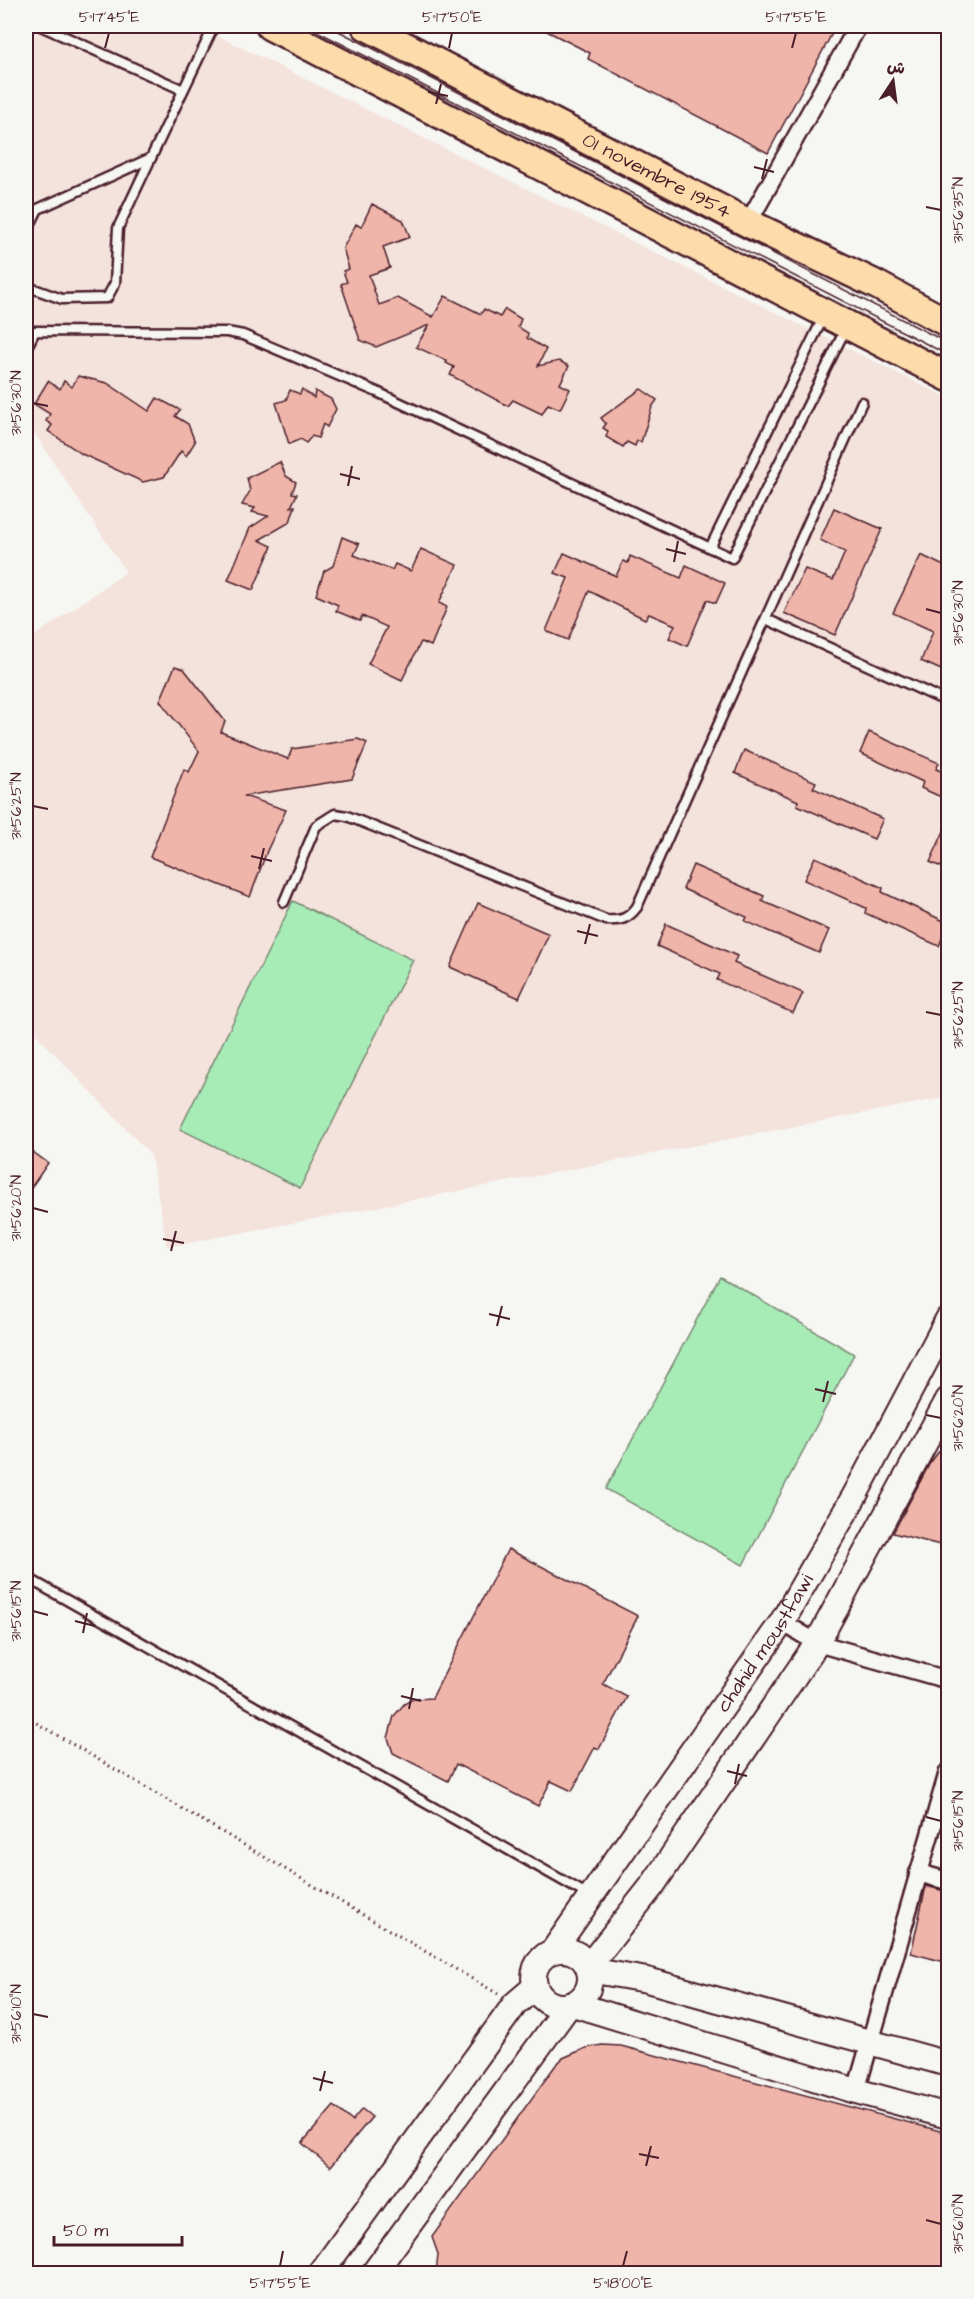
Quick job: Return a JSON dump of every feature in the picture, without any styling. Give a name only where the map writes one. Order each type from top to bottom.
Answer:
[{"type":"main road","points":[[270,26],[948,377]]},
{"type":"main road","name":"01 novembre 1954","points":[[366,26],[748,223],[875,284],[948,323]]},
{"type":"main road","points":[[568,179],[588,140]]},
{"type":"main road","name":"chahid moustfawi","points":[[553,1951],[782,1622],[855,1495],[948,1320]]},
{"type":"main road","name":"chahid moustfawi","points":[[589,1968],[652,1886],[817,1643],[948,1400]]},
{"type":"main road","points":[[373,2274],[571,2004],[585,1994],[591,1978],[589,1968],[578,1954],[561,1949],[553,1951],[539,1961],[534,1978],[535,1987],[545,2000],[560,2006],[571,2004],[856,2091],[948,2116]]},
{"type":"main road","points":[[589,1968],[647,1980],[948,2064]]},
{"type":"main road","points":[[320,2274],[515,2004],[535,1987]]},
{"type":"street","points":[[748,223],[858,26]]},
{"type":"street","points":[[782,1622],[817,1643],[948,1680]]},
{"type":"street","points":[[856,2091],[948,1772]]},
{"type":"street","points":[[918,1873],[948,1881]]},
{"type":"lane","points":[[41,26],[183,90]]},
{"type":"lane","points":[[26,286],[62,299],[107,298],[114,283],[118,228],[214,26]]},
{"type":"lane","points":[[26,233],[38,209],[151,158]]},
{"type":"lane","points":[[710,548],[837,319]]},
{"type":"lane","points":[[26,349],[35,331],[227,332],[243,335],[377,392],[732,558],[837,319]]},
{"type":"lane","points":[[284,902],[316,826],[335,814],[358,820],[606,920],[620,921],[630,917],[637,907],[862,402]]},
{"type":"lane","points":[[766,619],[948,702]]},
{"type":"lane","points":[[26,1577],[590,1896]]},
{"type":"path","points":[[26,1717],[515,2004]]},
{"type":"shaded area","points":[[26,26],[198,26],[948,398],[948,1097],[167,1247],[151,1155],[26,1024],[26,642],[126,572],[26,420]]},
{"type":"green space","points":[[293,901],[413,960],[300,1188],[180,1129]]},
{"type":"green space","points":[[720,1276],[854,1354],[743,1565],[606,1489]]},
{"type":"building","points":[[537,26],[836,26],[768,153],[588,59],[590,53]]},
{"type":"building","points":[[372,204],[403,220],[410,237],[383,247],[390,268],[369,275],[379,305],[398,298],[433,317],[445,296],[481,314],[484,309],[500,317],[505,309],[521,319],[518,327],[528,333],[527,338],[546,349],[538,366],[559,361],[569,366],[560,384],[570,389],[560,409],[548,404],[542,414],[513,400],[508,406],[450,375],[454,367],[446,363],[447,361],[416,347],[429,325],[376,347],[360,340],[341,284],[347,282],[343,271],[349,269],[343,248],[356,224],[361,227]]},
{"type":"building","points":[[78,376],[107,383],[149,411],[157,398],[180,410],[175,416],[188,424],[195,442],[186,456],[181,451],[164,477],[143,482],[82,454],[48,431],[52,425],[46,421],[50,414],[34,404],[48,381],[60,389],[64,381],[72,387]]},
{"type":"building","points":[[302,389],[314,398],[315,391],[331,399],[336,409],[327,427],[323,424],[318,438],[312,436],[306,443],[301,439],[289,444],[276,403],[286,400],[290,390],[300,394]]},
{"type":"building","points":[[641,389],[657,400],[652,407],[641,442],[637,441],[635,446],[627,442],[623,447],[606,437],[608,431],[603,428],[606,424],[601,418]]},
{"type":"building","points":[[280,462],[286,476],[296,482],[292,493],[297,494],[291,507],[295,506],[290,522],[259,540],[272,546],[253,590],[228,580],[250,528],[268,516],[252,512],[255,508],[242,505],[250,491],[247,478]]},
{"type":"building","points":[[834,508],[882,529],[835,635],[784,613],[805,569],[833,580],[845,552],[820,540]]},
{"type":"building","points":[[342,537],[359,544],[354,555],[392,570],[395,564],[411,571],[421,549],[457,565],[439,603],[447,607],[431,646],[421,642],[402,680],[368,664],[387,627],[362,616],[360,621],[336,611],[338,605],[316,595],[324,571],[333,566]]},
{"type":"building","points":[[564,553],[616,576],[623,561],[628,563],[630,556],[681,578],[686,565],[725,583],[716,603],[707,600],[687,646],[669,638],[675,625],[649,614],[645,619],[589,591],[568,640],[546,631],[568,578],[555,573]]},
{"type":"building","points":[[921,555],[948,568],[948,673],[921,661],[933,631],[893,613]]},
{"type":"building","points":[[175,666],[184,669],[225,721],[221,732],[288,759],[292,749],[358,739],[367,743],[352,779],[244,796],[286,810],[267,851],[250,897],[150,857],[184,769],[189,772],[199,751],[160,701]]},
{"type":"building","points":[[869,732],[939,763],[936,769],[948,774],[948,800],[921,788],[923,782],[860,753]]},
{"type":"building","points":[[744,750],[816,782],[813,788],[883,819],[874,839],[797,805],[798,801],[735,773]]},
{"type":"building","points":[[948,822],[948,870],[930,862]]},
{"type":"building","points":[[815,857],[883,888],[882,892],[948,923],[939,946],[865,913],[866,908],[804,880]]},
{"type":"building","points":[[693,865],[764,896],[762,901],[829,930],[819,953],[745,921],[747,917],[683,889]]},
{"type":"building","points":[[478,903],[549,934],[519,998],[450,967]]},
{"type":"building","points":[[666,924],[737,956],[734,963],[803,993],[793,1013],[717,980],[720,974],[657,946]]},
{"type":"building","points":[[26,1147],[48,1163],[26,1195]]},
{"type":"building","points":[[948,1440],[948,1547],[893,1533],[930,1463]]},
{"type":"building","points":[[508,1549],[638,1616],[603,1684],[627,1697],[599,1749],[595,1747],[572,1791],[551,1781],[538,1806],[456,1764],[448,1781],[393,1753],[388,1738],[394,1716],[404,1704],[413,1699],[432,1698]]},
{"type":"building","points":[[926,1886],[948,1892],[948,1963],[911,1953]]},
{"type":"building","points":[[602,2045],[621,2046],[948,2133],[948,2274],[436,2274],[438,2254],[432,2237],[555,2066],[563,2058],[586,2048]]},
{"type":"building","points":[[334,2106],[352,2121],[362,2109],[372,2117],[330,2167],[302,2143]]},
{"type":"tram line","points":[[307,26],[948,355]]},
{"type":"tram line","points":[[329,26],[948,343]]}]
